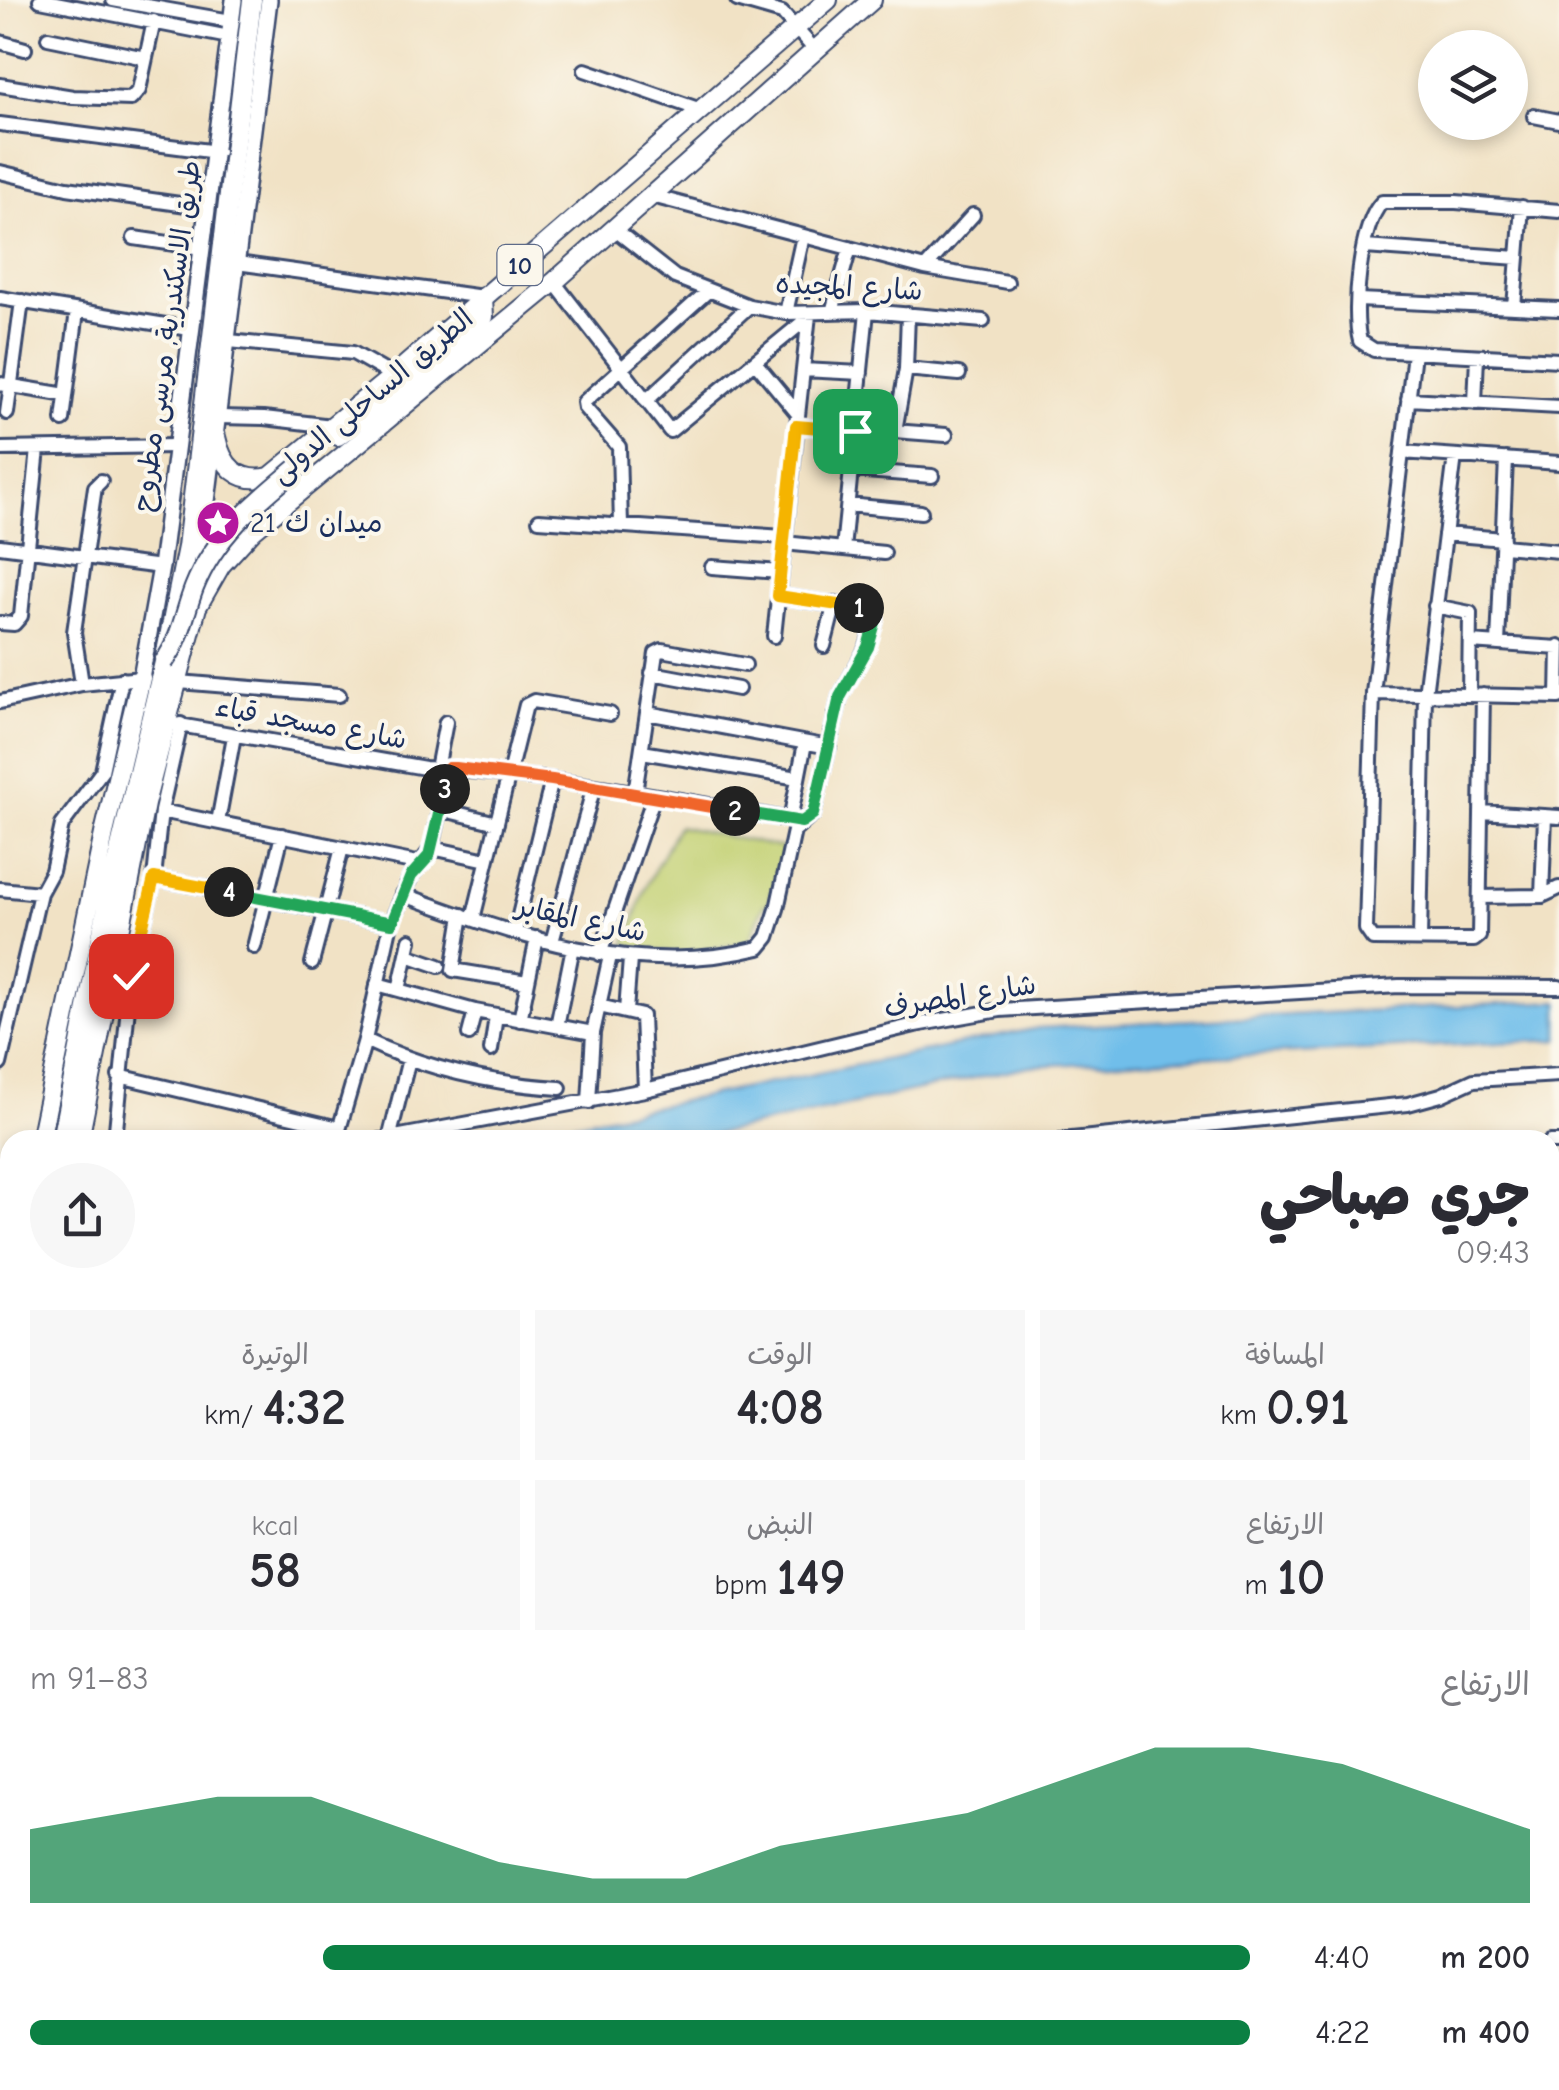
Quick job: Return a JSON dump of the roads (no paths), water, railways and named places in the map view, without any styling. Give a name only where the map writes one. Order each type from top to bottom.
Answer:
[{"type":"highway","points":[[63,1130],[127,812],[164,662],[212,428],[252,0]]},
{"type":"highway","name":"الطريق الساحلى الدولى","points":[[212,428],[222,460],[229,468],[238,475],[259,480],[270,477],[828,0]]},
{"type":"highway","name":"الطريق الساحلى الدولى","points":[[80,1130],[139,831],[174,724],[179,682],[204,590],[254,530],[554,282],[872,0]]},
{"type":"highway","points":[[164,662],[180,635],[194,588],[218,544],[251,507],[296,469],[474,329],[486,310],[483,297]]},
{"type":"highway","points":[[42,1130],[104,828],[142,678]]},
{"type":"main road","name":"طريق الاسكندرية, مرسى مطروح","points":[[142,678],[161,568],[234,0]]},
{"type":"main road","name":"طريق الاسكندرية, مرسى مطروح","points":[[204,590],[202,550],[212,428],[229,341],[269,0]]},
{"type":"street","points":[[40,0],[154,21],[230,29]]},
{"type":"street","points":[[114,0],[168,5],[230,29]]},
{"type":"street","points":[[737,0],[782,13],[816,50]]},
{"type":"street","points":[[0,86],[73,98],[131,99],[138,92],[154,21]]},
{"type":"street","points":[[48,38],[146,58]]},
{"type":"street","points":[[0,42],[25,49]]},
{"type":"street","points":[[585,70],[698,110]]},
{"type":"street","points":[[1534,116],[1559,121]]},
{"type":"street","points":[[0,124],[217,152]]},
{"type":"street","points":[[0,172],[66,188],[208,208]]},
{"type":"street","points":[[652,196],[925,268],[1007,282]]},
{"type":"street","points":[[1559,211],[1456,202],[1382,202],[1365,247],[1358,300],[1358,334],[1366,348],[1559,360]]},
{"type":"street","points":[[1514,307],[1522,207]]},
{"type":"street","points":[[925,268],[973,216]]},
{"type":"street","name":"شارع المجيده","points":[[614,229],[675,277],[750,306],[809,315],[867,312],[983,320]]},
{"type":"street","points":[[786,312],[802,236]]},
{"type":"street","points":[[134,238],[202,248]]},
{"type":"street","points":[[1365,247],[1518,258]]},
{"type":"street","points":[[832,312],[850,248]]},
{"type":"street","points":[[237,263],[483,297]]},
{"type":"street","points":[[554,282],[672,431],[809,315]]},
{"type":"street","points":[[621,526],[620,447],[583,404],[708,291]]},
{"type":"street","points":[[0,298],[190,329]]},
{"type":"street","points":[[1358,300],[1559,309]]},
{"type":"street","points":[[7,413],[5,385],[22,302]]},
{"type":"street","points":[[646,401],[750,306]]},
{"type":"street","points":[[63,420],[77,311]]},
{"type":"street","points":[[843,549],[867,312]]},
{"type":"street","points":[[896,431],[906,368],[908,314]]},
{"type":"street","points":[[774,636],[809,315]]},
{"type":"street","points":[[229,341],[353,354],[392,376]]},
{"type":"street","points":[[1414,352],[1373,693],[1367,933],[1377,939],[1476,939],[1480,934],[1481,812],[1470,613],[1434,606]]},
{"type":"street","points":[[1475,403],[1477,356]]},
{"type":"street","points":[[755,362],[797,420],[855,430],[946,434]]},
{"type":"street","points":[[906,368],[959,374]]},
{"type":"street","points":[[803,370],[861,373]]},
{"type":"street","points":[[5,385],[66,394]]},
{"type":"street","points":[[1408,399],[1559,408]]},
{"type":"street","points":[[212,428],[264,418],[332,426]]},
{"type":"street","points":[[0,449],[176,446]]},
{"type":"street","points":[[0,623],[14,624],[21,616],[38,449]]},
{"type":"street","points":[[1402,452],[1559,463]]},
{"type":"street","points":[[1420,940],[1425,694],[1455,456]]},
{"type":"street","points":[[1498,644],[1506,460]]},
{"type":"street","points":[[851,470],[932,476]]},
{"type":"street","points":[[82,684],[74,632],[95,487],[101,481]]},
{"type":"street","points":[[848,504],[922,512]]},
{"type":"street","points":[[539,520],[884,552]]},
{"type":"street","points":[[1445,534],[1559,551]]},
{"type":"street","points":[[0,546],[161,568]]},
{"type":"street","points":[[712,567],[780,572]]},
{"type":"street","points":[[778,596],[835,602],[824,646]]},
{"type":"street","name":"شارع المقابر","points":[[402,894],[515,932],[630,959],[682,959],[759,948],[768,937],[778,908],[796,821],[813,814],[840,697],[868,647],[876,619],[870,610],[835,602]]},
{"type":"street","points":[[1373,693],[1559,697],[1559,647],[1470,642]]},
{"type":"street","points":[[635,793],[654,656],[659,650],[745,665]]},
{"type":"street","points":[[652,674],[738,688]]},
{"type":"street","points":[[0,702],[82,684],[142,678]]},
{"type":"street","points":[[0,1064],[6,1013],[40,894],[52,872],[66,816],[102,771],[122,679]]},
{"type":"street","points":[[179,682],[339,695]]},
{"type":"street","points":[[528,982],[453,970],[488,860],[528,702],[610,714]]},
{"type":"street","points":[[647,713],[829,747]]},
{"type":"street","points":[[339,1130],[392,923],[402,894],[432,848],[440,809],[446,722]]},
{"type":"street","points":[[116,1130],[131,976],[154,878],[174,724]]},
{"type":"street","name":"شارع مسجد قباء","points":[[174,724],[443,768],[594,786],[796,821]]},
{"type":"street","points":[[218,822],[234,736]]},
{"type":"street","points":[[796,821],[805,743]]},
{"type":"street","points":[[642,752],[798,778]]},
{"type":"street","points":[[515,932],[552,780]]},
{"type":"street","points":[[552,942],[594,786]]},
{"type":"street","points":[[589,1102],[605,955],[654,796]]},
{"type":"street","points":[[440,809],[496,823]]},
{"type":"street","points":[[160,811],[422,864]]},
{"type":"street","points":[[1481,812],[1552,817],[1542,896]]},
{"type":"street","points":[[254,947],[282,836]]},
{"type":"street","points":[[312,964],[342,848]]},
{"type":"street","points":[[432,848],[488,860]]},
{"type":"street","points":[[154,878],[392,923]]},
{"type":"street","points":[[1480,897],[1542,896],[1559,888]]},
{"type":"street","points":[[0,889],[40,894]]},
{"type":"street","points":[[520,1020],[537,938]]},
{"type":"street","points":[[399,990],[410,940]]},
{"type":"street","points":[[557,1026],[573,947]]},
{"type":"street","points":[[407,956],[439,966]]},
{"type":"street","points":[[626,1011],[630,959]]},
{"type":"street","points":[[377,984],[496,1016],[594,1033]]},
{"type":"street","name":"شارع المصرف","points":[[434,1130],[589,1102],[914,1025],[1000,1010],[1400,986],[1559,986]]},
{"type":"street","points":[[599,1006],[639,1013],[642,1018],[645,1090]]},
{"type":"street","points":[[469,1034],[474,1011]]},
{"type":"street","points":[[491,1050],[496,1016]]},
{"type":"street","points":[[365,1040],[409,1060],[483,1080],[560,1088]]},
{"type":"street","points":[[387,1130],[409,1060]]},
{"type":"street","points":[[119,1076],[323,1130]]},
{"type":"street","points":[[1159,1130],[1408,1104],[1441,1096],[1480,1079],[1559,1076]]},
{"type":"water","points":[[1559,1001],[1559,1040],[1029,1066],[734,1130],[541,1130],[1038,1028]]},
{"type":"place","name":"ميدان ك 21","points":[[218,523]]}]
